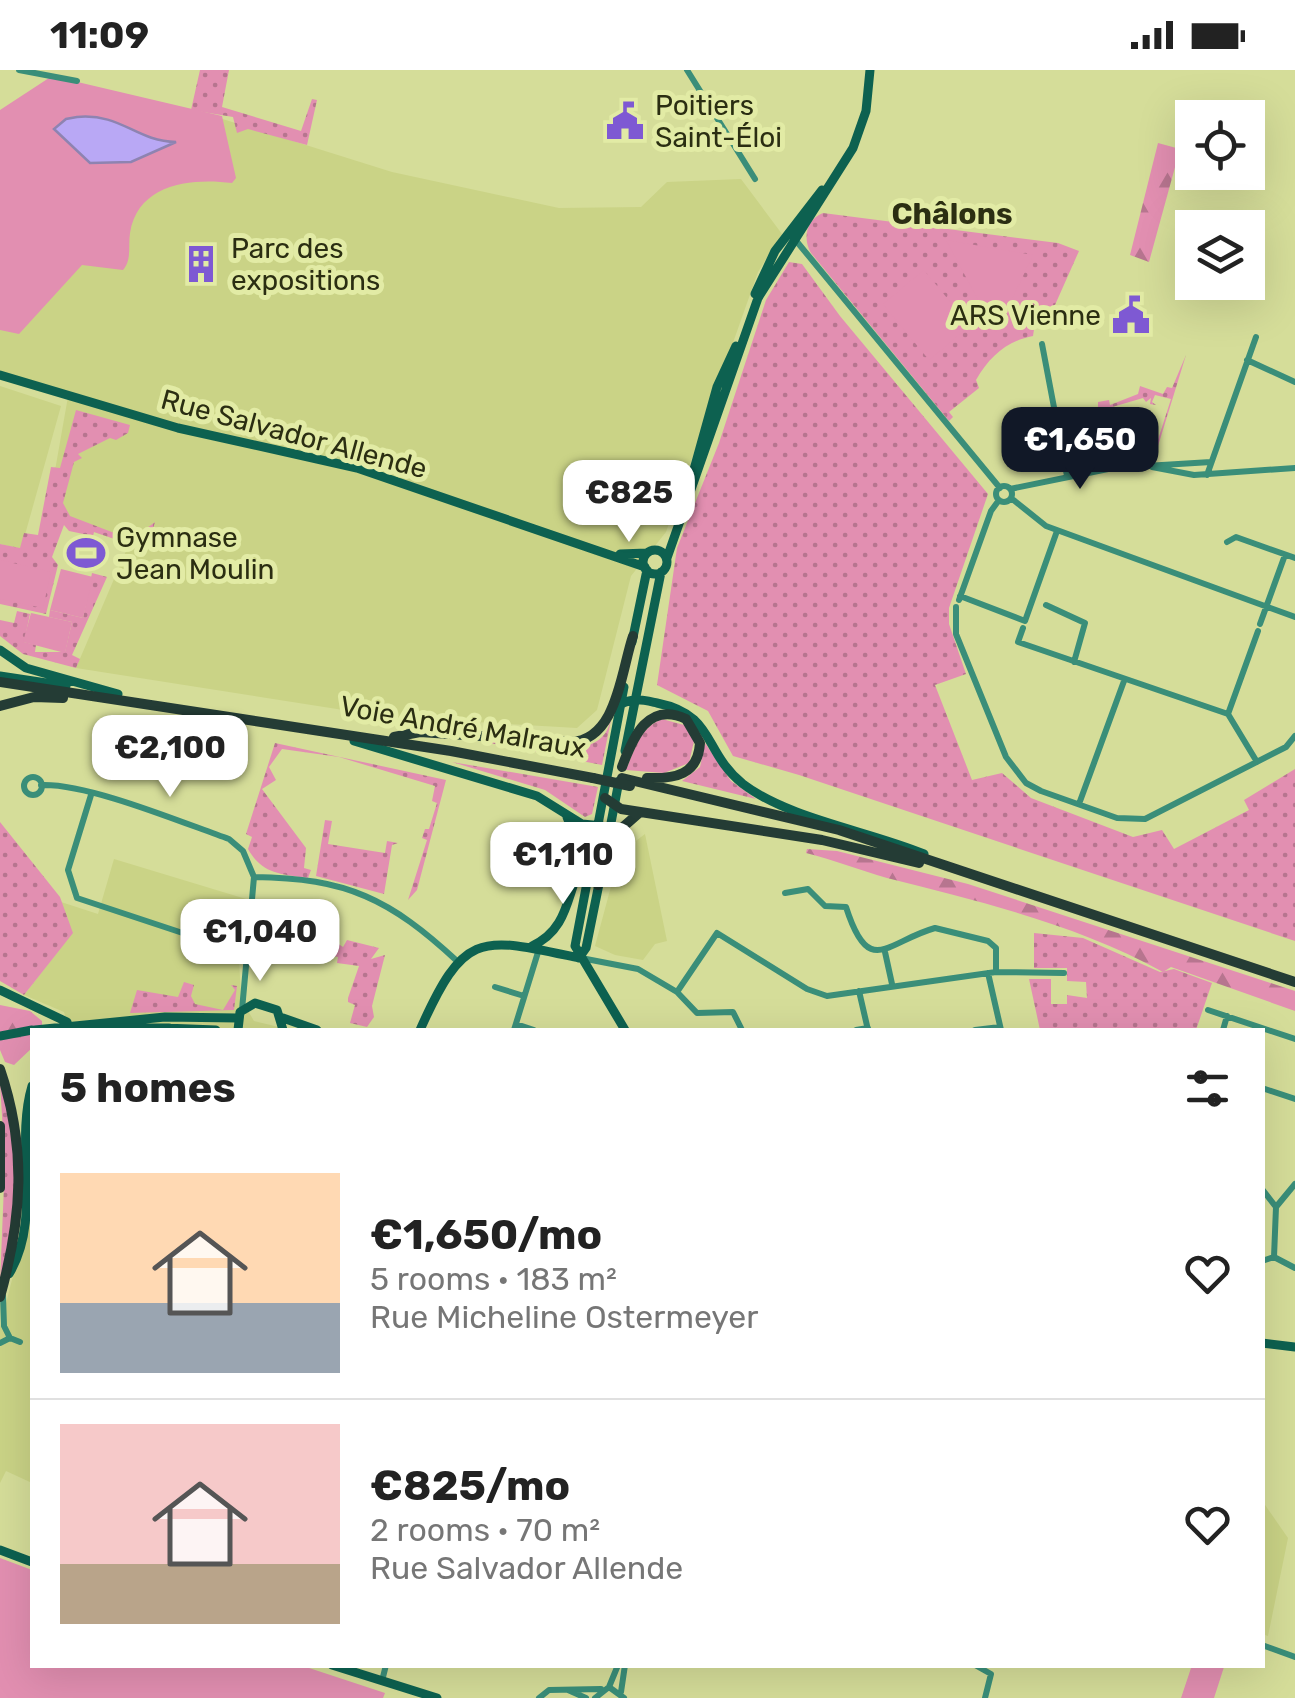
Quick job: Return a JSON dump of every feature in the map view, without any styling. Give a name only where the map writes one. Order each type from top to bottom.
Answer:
[{"type":"main road","points":[[394,737],[420,732],[570,742],[591,738],[606,722],[634,636]]},
{"type":"main road","name":"Voie André Malraux","points":[[0,679],[394,737],[594,775]]},
{"type":"main road","points":[[0,706],[34,697],[118,697]]},
{"type":"main road","name":"Voie André Malraux","points":[[118,697],[594,775],[627,777],[910,854],[1295,982]]},
{"type":"main road","points":[[676,714],[692,724],[700,748],[688,772],[671,778],[627,777],[632,739],[654,716],[676,714]]},
{"type":"main road","points":[[605,798],[614,808],[822,840],[975,876]]},
{"type":"main road","points":[[598,885],[615,834],[628,819],[645,813]]},
{"type":"main road","points":[[0,1069],[16,1124],[21,1178],[16,1234],[0,1298]]},
{"type":"main road","points":[[0,1126],[0,1188]]},
{"type":"street","points":[[19,70],[77,81]]},
{"type":"street","points":[[687,70],[755,179]]},
{"type":"street","points":[[689,495],[697,448],[758,298],[792,236],[846,161],[861,128],[869,90],[868,70]]},
{"type":"street","points":[[792,236],[1000,488],[1038,522],[1295,617]]},
{"type":"street","points":[[1207,475],[1256,337]]},
{"type":"street","points":[[1042,344],[1067,476]]},
{"type":"street","points":[[1248,360],[1295,382]]},
{"type":"street","name":"Rue Salvador Allende","points":[[0,376],[178,428],[357,468],[661,572]]},
{"type":"street","points":[[580,958],[586,948],[614,808],[627,777],[634,699],[661,572],[699,470],[717,402]]},
{"type":"street","points":[[1212,462],[1142,465],[1067,476],[999,500],[990,511],[958,601],[956,634],[1013,770],[1041,791],[1117,818],[1145,819],[1286,746],[1295,736]]},
{"type":"street","points":[[1142,465],[1207,475],[1295,468]]},
{"type":"street","points":[[999,500],[1000,488]]},
{"type":"street","points":[[624,1028],[575,946],[646,569],[651,552],[676,524]]},
{"type":"street","points":[[1057,530],[1040,603],[1024,624],[1018,642],[1228,714],[1256,762]]},
{"type":"street","points":[[1227,542],[1236,537],[1295,558]]},
{"type":"street","name":"Rue Salvador Allende","points":[[575,543],[622,555],[651,552]]},
{"type":"street","name":"Rue Salvador Allende","points":[[575,543],[631,566],[644,584]]},
{"type":"street","points":[[651,552],[667,558]]},
{"type":"street","points":[[1228,714],[1285,555]]},
{"type":"street","points":[[958,601],[1024,624]]},
{"type":"street","points":[[1040,603],[1085,622],[1074,662]]},
{"type":"street","points":[[0,650],[26,668],[118,697]]},
{"type":"street","points":[[1079,804],[1124,680]]},
{"type":"street","points":[[620,705],[634,699],[690,713],[725,766],[755,792],[975,876]]},
{"type":"street","points":[[323,731],[537,796],[567,816],[595,845]]},
{"type":"street","points":[[42,785],[91,795],[232,840],[243,851],[254,877],[238,1028]]},
{"type":"street","points":[[91,795],[68,870],[78,898],[246,954]]},
{"type":"street","points":[[567,816],[598,827],[611,822]]},
{"type":"street","points":[[515,1027],[534,948],[563,919],[577,868],[574,835],[567,816]]},
{"type":"street","points":[[577,868],[595,845]]},
{"type":"street","points":[[254,877],[368,894],[403,914],[457,961]]},
{"type":"street","points":[[785,892],[808,889],[825,906],[844,907],[858,941],[885,952],[930,929],[942,928],[994,944],[992,972],[1000,1028]]},
{"type":"street","points":[[677,992],[716,933],[815,993],[832,996],[992,972],[1064,973]]},
{"type":"street","points":[[421,1028],[457,961],[489,943],[638,969],[677,992],[697,1013],[733,1012],[741,1028]]},
{"type":"street","points":[[885,952],[892,984]]},
{"type":"street","points":[[496,987],[524,996]]},
{"type":"street","points":[[0,990],[75,1027],[169,1028]]},
{"type":"street","points":[[859,991],[868,1028]]},
{"type":"street","points":[[245,992],[259,1003],[273,1006],[283,1018],[311,1028]]},
{"type":"street","points":[[75,1027],[240,1014],[259,1003]]},
{"type":"street","points":[[1208,1010],[1262,1028]]},
{"type":"street","points":[[46,1016],[47,1028]]},
{"type":"street","points":[[1223,1028],[1227,1016]]},
{"type":"street","points":[[283,1018],[283,1028]]},
{"type":"street","points":[[1265,1029],[1295,1039]]},
{"type":"street","points":[[5,1035],[30,1032]]},
{"type":"street","points":[[1265,1089],[1295,1098]]},
{"type":"street","points":[[10,1338],[2,1313],[4,1281],[14,1265],[26,1210],[26,1127],[30,1100]]},
{"type":"street","points":[[1274,1256],[1276,1207],[1295,1184]]},
{"type":"street","points":[[1265,1193],[1276,1207]]},
{"type":"street","points":[[1265,1260],[1274,1256]]},
{"type":"street","points":[[1274,1256],[1295,1268]]},
{"type":"street","points":[[0,1343],[10,1338],[20,1342]]},
{"type":"street","points":[[1265,1343],[1295,1348]]},
{"type":"street","points":[[0,1550],[30,1561]]},
{"type":"street","points":[[1265,1646],[1295,1656]]},
{"type":"street","points":[[341,1668],[436,1698]]},
{"type":"street","points":[[382,1682],[385,1668]]},
{"type":"street","points":[[594,1698],[620,1668]]},
{"type":"street","points":[[542,1696],[562,1688],[605,1688],[623,1695],[622,1668]]},
{"type":"street","points":[[980,1668],[991,1674],[985,1698]]},
{"type":"street","points":[[396,1687],[418,1698]]},
{"type":"street","points":[[562,1688],[586,1698]]},
{"type":"shaded area","points":[[213,116],[392,172],[559,208],[641,207],[667,182],[741,179],[782,234],[758,272],[666,532],[631,576],[597,710],[577,728],[388,717],[76,668],[129,544],[47,516],[69,391],[0,377],[0,153]]},
{"type":"shaded area","points":[[66,119],[106,119],[150,137],[176,142],[131,162],[90,163],[54,129]]},
{"type":"shaded area","points":[[0,386],[61,406],[21,549],[0,544]]},
{"type":"shaded area","points":[[645,834],[667,941],[655,944],[643,960],[615,955],[595,946],[620,853]]},
{"type":"shaded area","points":[[114,859],[246,899],[239,958],[241,999],[254,1021],[283,1028],[68,1028],[64,1012],[24,995],[72,933],[61,902],[98,914]]},
{"type":"shaded area","points":[[30,1180],[30,1482],[6,1471],[0,1483],[0,1327],[29,1213]]},
{"type":"shaded area","points":[[1265,1505],[1288,1538],[1268,1636],[1265,1635]]},
{"type":"green space","points":[[200,70],[229,70],[222,107],[301,131],[312,99],[317,100],[307,145],[248,129],[237,133],[233,117],[191,110]]},
{"type":"green space","points":[[52,76],[222,116],[236,178],[232,183],[184,183],[155,194],[135,216],[129,257],[123,270],[82,265],[19,334],[0,330],[0,110]]},
{"type":"green space","points":[[1158,143],[1175,148],[1175,167],[1149,262],[1130,255]]},
{"type":"green space","points":[[823,213],[1058,243],[1079,251],[1051,314],[1037,310],[1033,336],[1007,346],[993,357],[976,380],[979,388],[949,412],[953,417],[949,421],[811,253],[808,230]]},
{"type":"green space","points":[[946,240],[1033,255],[996,333]]},
{"type":"green space","points":[[789,262],[802,264],[840,316],[988,494],[949,608],[949,624],[966,674],[935,685],[972,780],[1002,773],[1031,798],[1133,837],[1162,830],[1174,849],[1249,810],[1244,800],[1295,769],[1295,941],[733,756],[708,711],[657,685],[677,548],[719,443],[766,300]]},
{"type":"green space","points":[[924,270],[970,326],[929,360],[883,304]]},
{"type":"green space","points":[[1186,355],[1154,459],[1108,459],[1101,443],[1103,426],[1107,424],[1103,427],[1103,445],[1113,448],[1112,454],[1148,454],[1155,449],[1171,399],[1155,395],[1152,402],[1156,405],[1150,404],[1151,398],[1146,402],[1143,398],[1109,408],[1105,418],[1098,421],[1098,402],[1109,400],[1110,405],[1138,394],[1140,386],[1163,394],[1167,387],[1172,388]]},
{"type":"green space","points":[[76,410],[130,425],[128,433],[116,440],[110,438],[78,454],[82,458],[74,462],[63,503],[70,516],[143,544],[146,537],[139,534],[155,522],[147,550],[94,532],[93,536],[69,531],[64,525],[52,557],[58,565],[46,614],[0,604],[0,544],[20,548],[24,533],[38,535],[51,467],[60,468]]},
{"type":"green space","points":[[0,560],[51,572],[43,608],[0,599]]},
{"type":"green space","points":[[61,569],[93,577],[83,618],[50,610]]},
{"type":"green space","points":[[92,573],[107,577],[72,655],[80,659],[76,668],[23,654],[0,636],[0,620],[14,623],[17,611],[30,614],[24,642],[36,645],[35,652],[65,652],[72,622],[49,617],[50,610],[83,618]]},
{"type":"green space","points":[[31,613],[72,622],[65,653],[23,642]]},
{"type":"green space","points":[[662,719],[684,725],[694,741],[689,763],[664,773],[626,770],[643,734]]},
{"type":"green space","points":[[611,720],[602,765],[485,742],[579,747],[592,744]]},
{"type":"green space","points":[[275,743],[446,780],[417,890],[408,900],[427,840],[422,838],[437,803],[432,801],[435,786],[339,757],[282,749],[269,767],[276,780],[262,789],[306,848],[304,868],[311,870],[308,878],[281,874],[259,864],[248,849],[252,837],[246,834]]},
{"type":"green space","points":[[705,743],[731,781],[756,799],[682,781],[700,767]]},
{"type":"green space","points":[[452,762],[598,787],[592,814],[585,817],[545,790]]},
{"type":"green space","points":[[325,820],[332,821],[328,844],[385,853],[387,841],[398,843],[392,845],[384,894],[316,876]]},
{"type":"green space","points":[[0,822],[60,897],[73,933],[24,995],[0,981]]},
{"type":"green space","points":[[807,849],[837,851],[968,884],[1295,991],[1295,1011],[1171,967],[1163,972],[1131,955],[1029,916],[887,878],[806,853]]},
{"type":"green space","points":[[1034,933],[1083,938],[1160,972],[1174,969],[1212,983],[1197,1028],[1040,1028],[1029,979],[1051,979],[1051,1004],[1067,1004],[1067,995],[1087,998],[1086,982],[1067,981],[1067,968],[1034,968]]},
{"type":"green space","points":[[347,940],[379,948],[371,959],[385,955],[372,1006],[374,1017],[367,1027],[350,1023],[355,1005],[348,998],[359,966],[337,963],[338,957],[333,956],[337,943],[343,947]]},
{"type":"green space","points":[[184,982],[194,985],[191,996],[195,1004],[223,1010],[235,990],[231,985],[237,986],[234,1010],[130,1013],[137,990],[178,997]]},
{"type":"green space","points":[[0,1005],[30,1011],[42,1021],[42,1028],[30,1028],[30,1050],[14,1065],[5,1062],[0,1050]]},
{"type":"green space","points":[[0,1085],[7,1098],[18,1193],[0,1283],[5,1161]]},
{"type":"green space","points":[[0,1558],[30,1569],[30,1668],[309,1668],[385,1693],[383,1698],[0,1698]]},
{"type":"green space","points":[[1191,1668],[1224,1668],[1214,1698],[1181,1698]]},
{"type":"place","name":"Poitiers Saint-Éloi","points":[[625,121]]},
{"type":"place","name":"Parc des expositions","points":[[201,264]]},
{"type":"place","name":"ARS Vienne","points":[[1131,315]]},
{"type":"place","name":"Gymnase Jean Moulin","points":[[86,553]]},
{"type":"district","name":"Châlons","points":[[952,214]]}]
